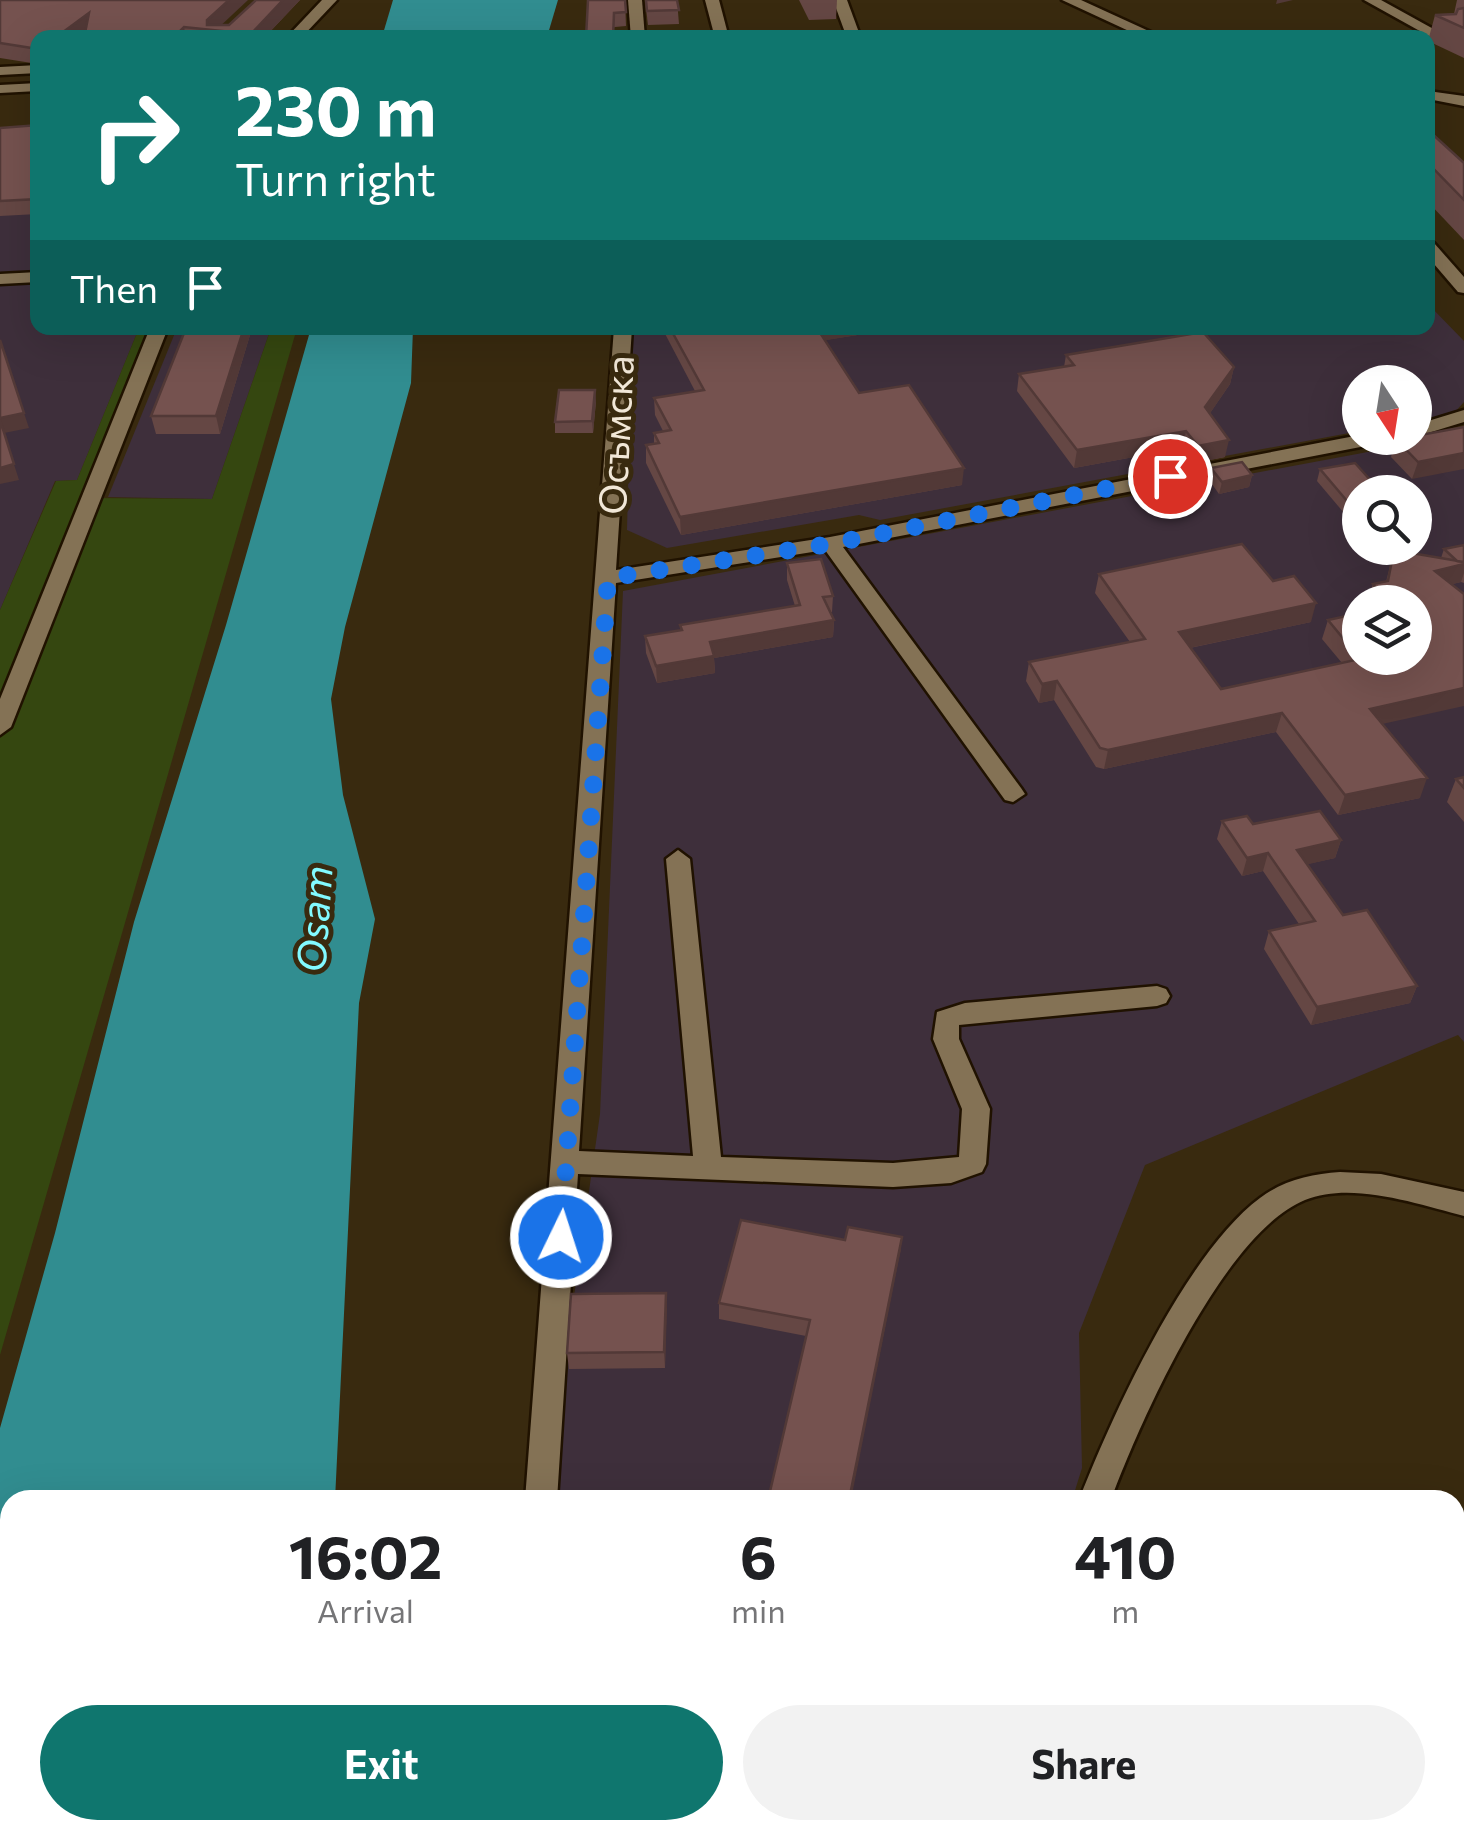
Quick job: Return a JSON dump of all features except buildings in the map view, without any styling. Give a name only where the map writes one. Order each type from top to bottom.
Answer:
[{"type":"street","points":[[301,30],[330,0]]},
{"type":"street","points":[[634,0],[637,30]]},
{"type":"street","points":[[712,0],[720,30]]},
{"type":"street","points":[[840,0],[851,30]]},
{"type":"street","points":[[1075,6],[1095,0]]},
{"type":"street","points":[[1371,0],[1427,30]]},
{"type":"street","points":[[1075,6],[1136,30]]},
{"type":"street","points":[[1063,30],[1068,28],[1075,6]]},
{"type":"street","points":[[1075,6],[1087,26],[1095,30]]},
{"type":"street","points":[[1106,18],[1114,30]]},
{"type":"street","points":[[1435,34],[1440,37]]},
{"type":"street","points":[[0,71],[30,69]]},
{"type":"street","points":[[0,89],[30,87]]},
{"type":"street","points":[[1435,95],[1464,101]]},
{"type":"street","points":[[1435,256],[1464,288]]},
{"type":"street","points":[[0,279],[30,277]]},
{"type":"street","points":[[0,727],[157,335]]},
{"type":"street","name":"Осъмска","points":[[542,1490],[623,335]]},
{"type":"street","points":[[1432,426],[1464,416]]},
{"type":"street","points":[[608,578],[830,544],[1342,445]]},
{"type":"street","points":[[830,544],[1013,794]]},
{"type":"street","points":[[678,859],[708,1166]]},
{"type":"street","points":[[566,1162],[893,1175],[951,1171],[972,1164],[976,1109],[946,1038],[946,1019],[965,1013],[1157,996]]},
{"type":"street","points":[[1099,1490],[1111,1451],[1204,1283],[1264,1210],[1294,1191],[1333,1182],[1380,1184],[1464,1204]]},
{"type":"shaded area","points":[[30,134],[30,272],[0,274],[0,136]]},
{"type":"shaded area","points":[[30,281],[30,335],[136,335],[77,480],[55,481],[0,610],[0,282]]},
{"type":"shaded area","points":[[1435,311],[1464,341],[1464,402],[1454,413],[1432,418],[1432,365],[1342,365],[1342,434],[880,520],[859,515],[667,548],[627,530],[632,335],[1435,335]]},
{"type":"shaded area","points":[[174,335],[269,335],[212,499],[108,497]]},
{"type":"shaded area","points":[[1464,434],[1464,1042],[1458,1035],[1145,1165],[1079,1333],[1082,1468],[1075,1490],[546,1490],[600,1114],[623,591],[1352,455],[1432,455],[1432,440]]},
{"type":"green space","points":[[136,335],[158,335],[93,498],[212,499],[269,335],[295,335],[0,1355],[0,610],[56,481],[77,480]]},
{"type":"water","points":[[393,0],[558,0],[549,30],[384,30]]},
{"type":"water","name":"Osam","points":[[309,335],[413,335],[411,383],[345,627],[331,699],[343,795],[375,919],[359,1003],[335,1490],[0,1490],[0,1428],[55,1233],[134,922],[226,625]]},
{"type":"route","points":[[561,1237],[608,578],[830,544],[1170,476]]}]
